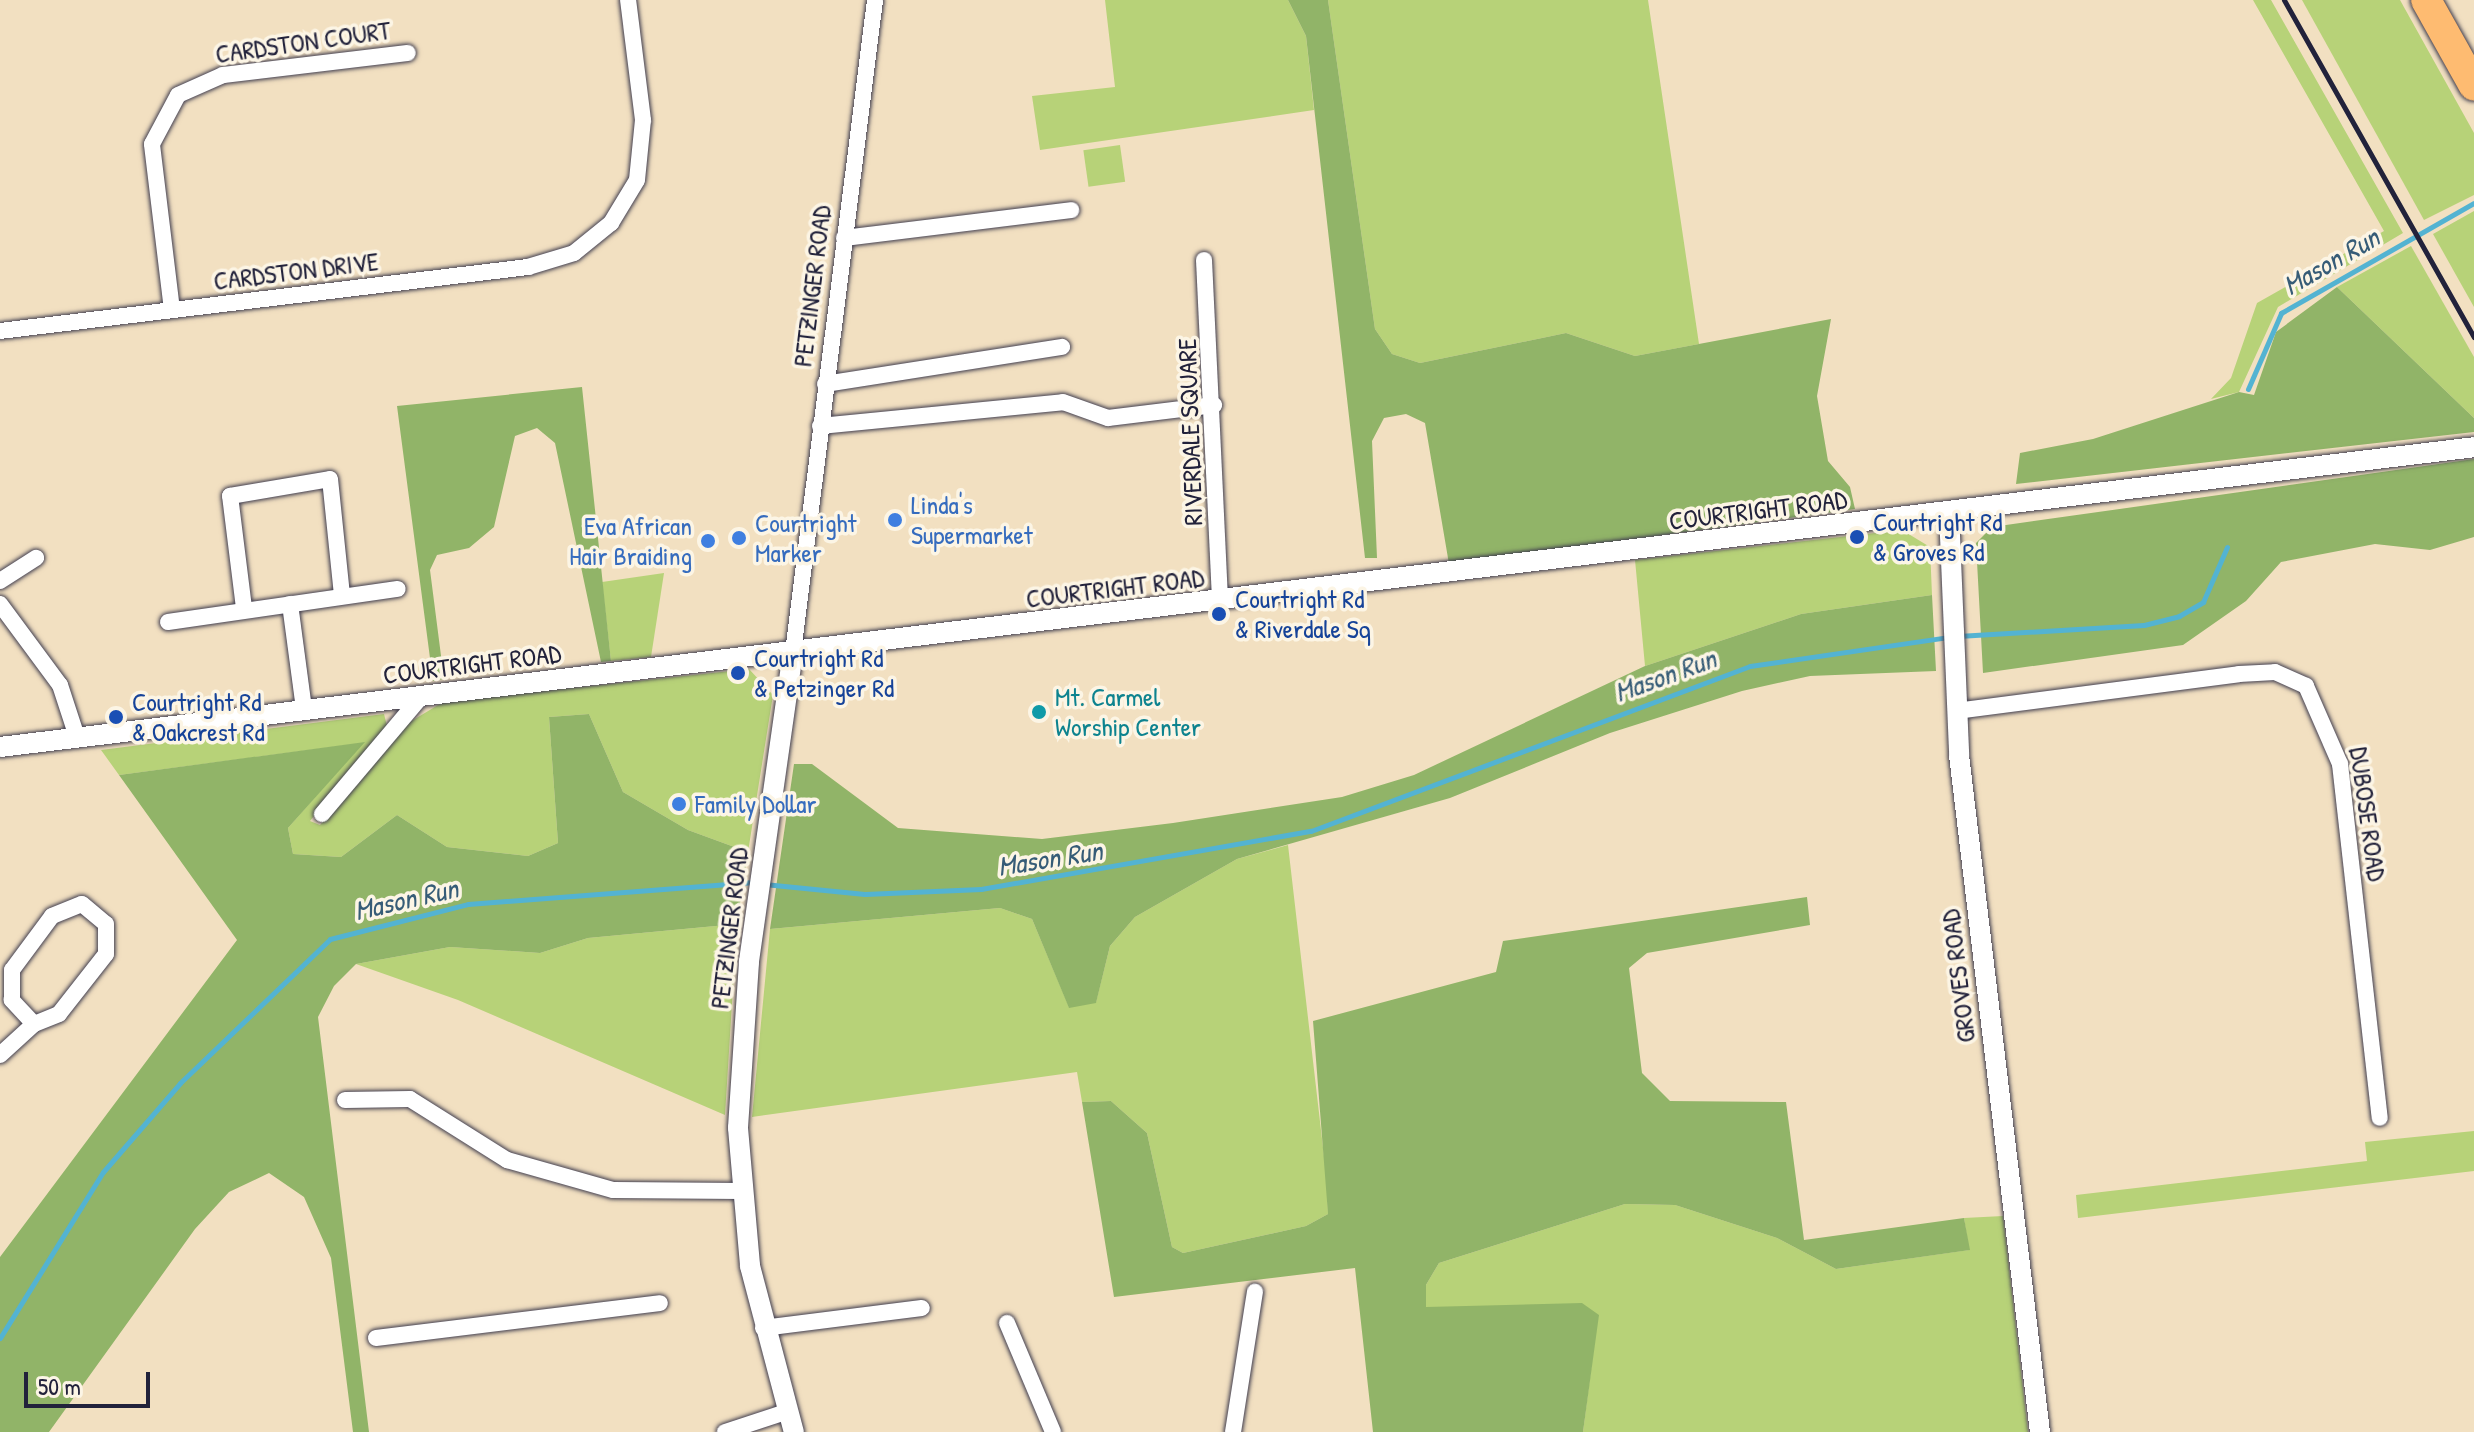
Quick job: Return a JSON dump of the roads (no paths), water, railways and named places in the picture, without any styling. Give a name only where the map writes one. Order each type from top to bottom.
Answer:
[{"type":"highway","points":[[2426,0],[2474,86]]},
{"type":"street","name":"CARDSTON DRIVE","points":[[0,331],[528,267],[593,240],[628,198],[641,160],[628,0]]},
{"type":"street","name":"PETZINGER ROAD","points":[[794,1432],[763,1328],[741,1191],[743,1021],[875,0]]},
{"type":"street","name":"CARDSTON COURT","points":[[172,310],[152,156],[166,109],[191,86],[223,75],[408,53]]},
{"type":"street","points":[[844,238],[1071,210]]},
{"type":"street","name":"RIVERDALE SQUARE","points":[[1204,260],[1214,405],[1220,602]]},
{"type":"street","points":[[825,384],[1062,347]]},
{"type":"street","points":[[820,426],[1063,402],[1108,418],[1214,405]]},
{"type":"street","name":"COURTRIGHT ROAD","points":[[0,747],[1220,602],[2468,447]]},
{"type":"street","points":[[244,608],[230,496],[330,479],[342,595]]},
{"type":"street","name":"GROVES ROAD","points":[[1949,512],[1956,711],[2040,1432]]},
{"type":"street","points":[[0,581],[36,558]]},
{"type":"street","points":[[168,622],[244,608],[398,589]]},
{"type":"street","points":[[0,604],[60,685],[77,737]]},
{"type":"street","points":[[290,604],[304,709]]},
{"type":"street","name":"DUBOSE ROAD","points":[[1956,711],[2239,674],[2275,672],[2306,686],[2340,764],[2380,1118]]},
{"type":"street","points":[[322,814],[421,697]]},
{"type":"street","points":[[0,1055],[34,1024],[59,1014],[106,954],[106,924],[97,911],[65,906],[12,970],[12,1000],[34,1024]]},
{"type":"street","points":[[345,1100],[410,1099],[507,1160],[613,1190],[741,1191]]},
{"type":"street","points":[[1233,1432],[1255,1292]]},
{"type":"street","points":[[376,1338],[660,1303]]},
{"type":"street","points":[[763,1328],[922,1308]]},
{"type":"street","points":[[1007,1323],[1053,1432]]},
{"type":"street","points":[[725,1432],[786,1412]]},
{"type":"waterway","name":"Mason Run","points":[[2248,389],[2281,313],[2474,203]]},
{"type":"waterway","name":"Mason Run","points":[[1958,636],[2144,625],[2179,616],[2203,602],[2227,547]]},
{"type":"waterway","name":"Mason Run","points":[[764,884],[865,894],[981,889],[1311,831],[1750,666],[1948,637]]},
{"type":"waterway","name":"Mason Run","points":[[0,1338],[103,1172],[180,1083],[330,939],[468,904],[754,882]]},
{"type":"railway","points":[[2284,0],[2474,337]]},
{"type":"place","name":"Linda's Supermarket","points":[[895,520]]},
{"type":"place","name":"Courtright Rd & Groves Rd","points":[[1857,537]]},
{"type":"place","name":"Courtright Marker","points":[[739,538]]},
{"type":"place","name":"Eva African Hair Braiding","points":[[708,541]]},
{"type":"place","name":"Courtright Rd & Riverdale Sq","points":[[1219,614]]},
{"type":"place","name":"Courtright Rd & Petzinger Rd","points":[[738,673]]},
{"type":"place","name":"Mt. Carmel Worship Center","points":[[1039,712]]},
{"type":"place","name":"Courtright Rd & Oakcrest Rd","points":[[116,717]]},
{"type":"place","name":"Family Dollar","points":[[679,804]]}]
